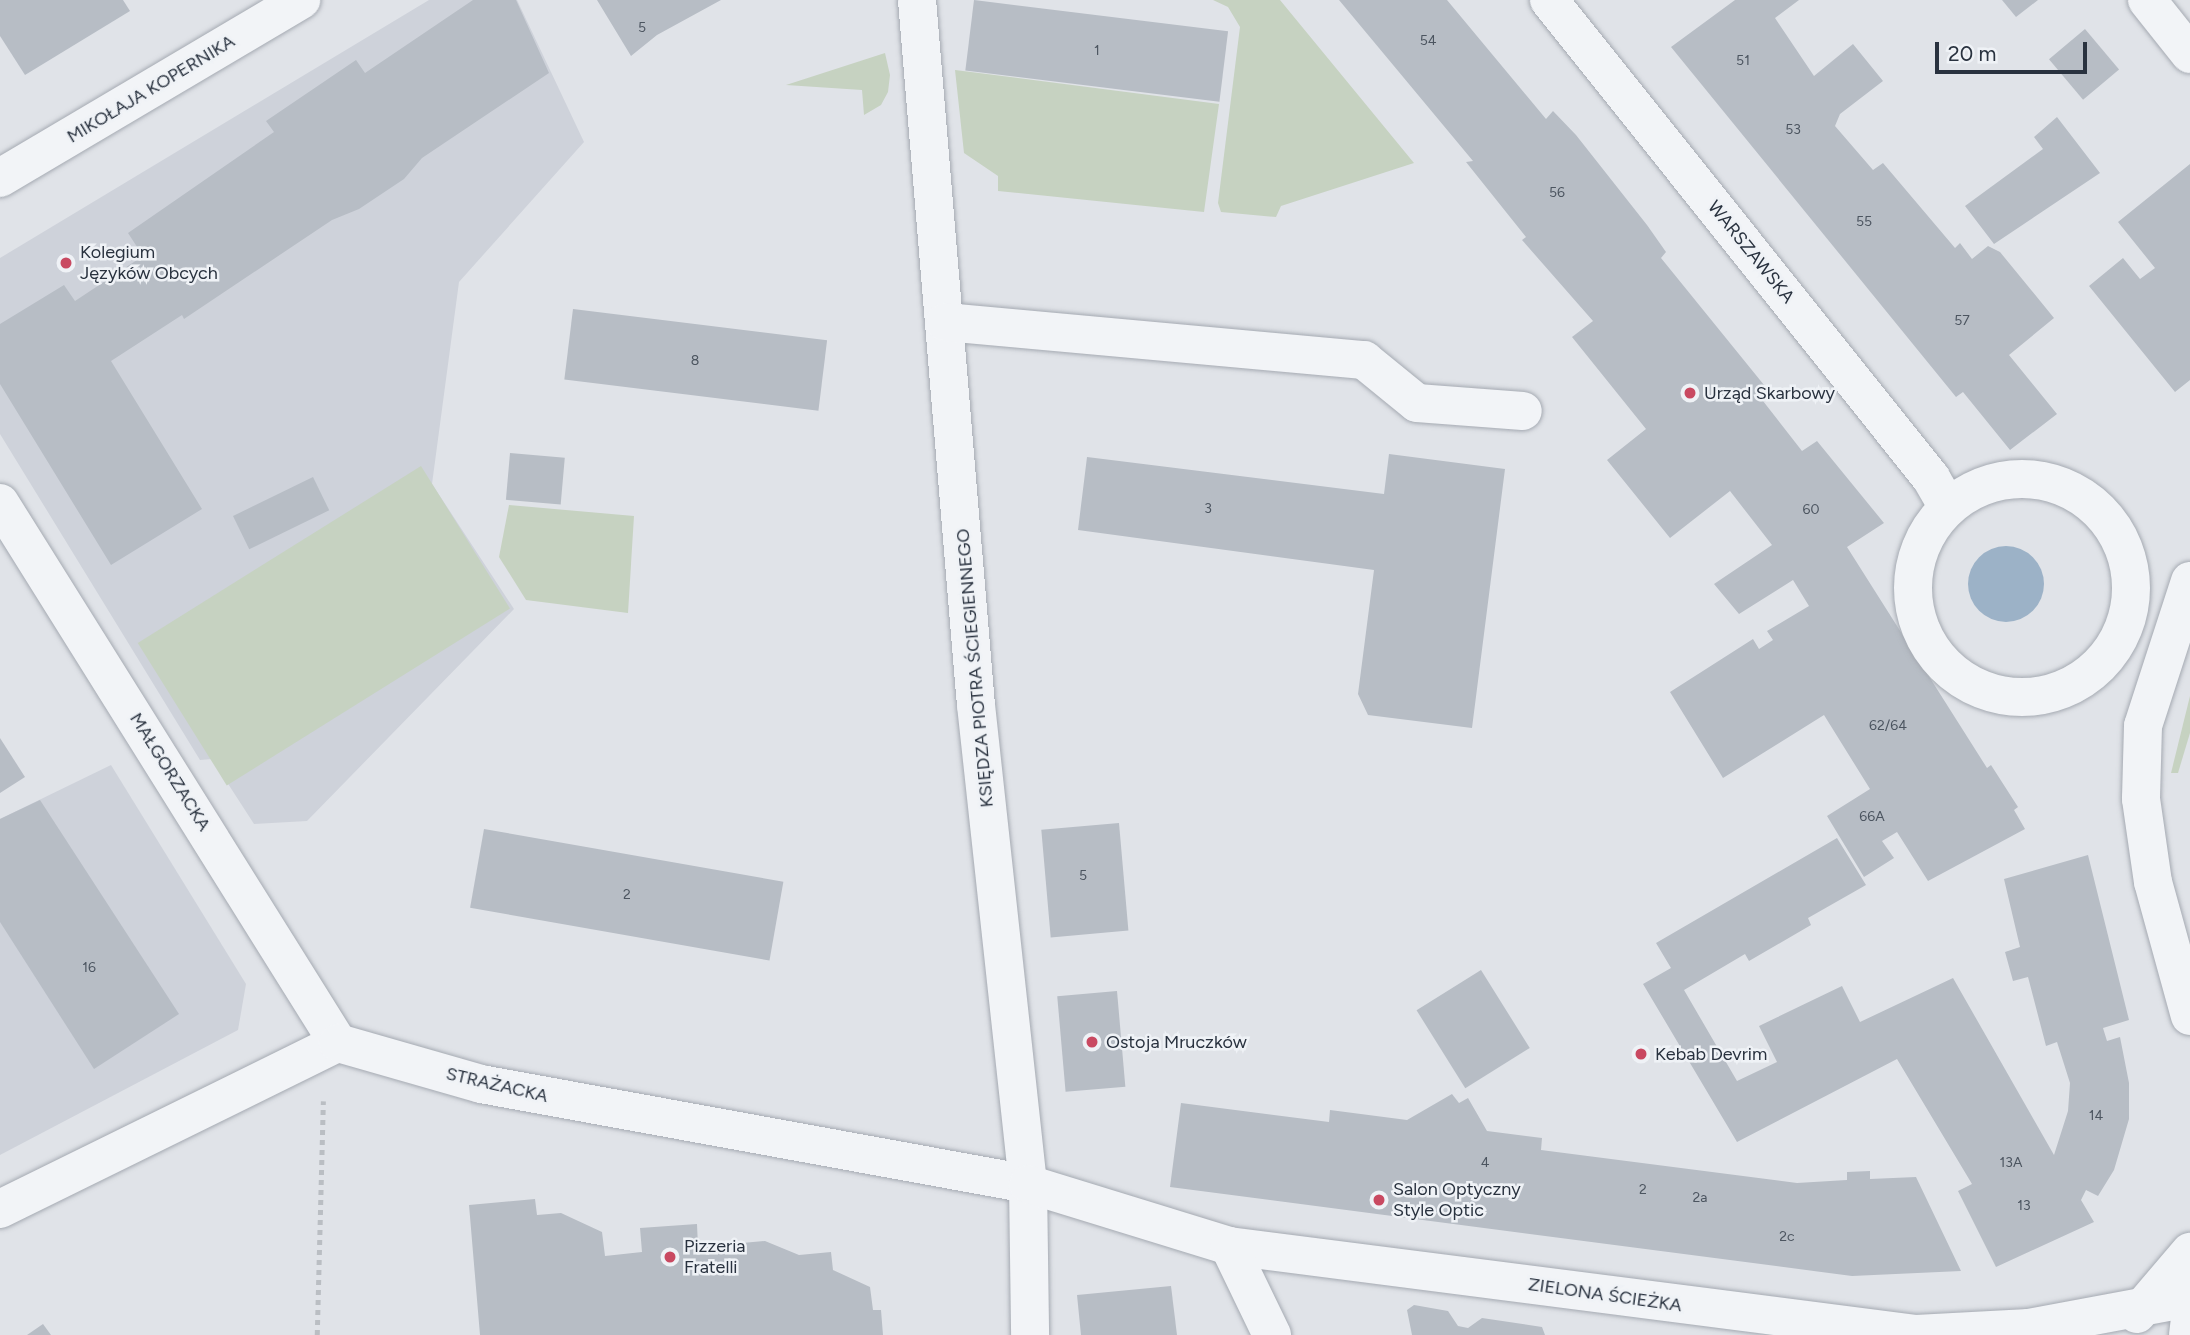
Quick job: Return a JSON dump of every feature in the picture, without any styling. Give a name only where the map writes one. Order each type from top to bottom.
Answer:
[{"type":"street","name":"MIKOŁAJA KOPERNIKA","points":[[0,178],[301,0]]},
{"type":"street","name":"KSIĘDZA PIOTRA ŚCIEGIENNEGO","points":[[916,0],[976,705],[1028,1184],[1030,1335]]},
{"type":"street","name":"WARSZAWSKA","points":[[1549,0],[1931,478],[1948,507]]},
{"type":"street","points":[[2147,0],[2190,54]]},
{"type":"street","points":[[945,322],[1364,360],[1417,403],[1523,411]]},
{"type":"street","points":[[2010,479],[2045,481],[2077,493],[2104,515],[2121,541],[2131,570],[2132,602],[2122,634],[2104,662],[2079,682],[2049,695],[2013,698],[1978,689],[1947,669],[1926,641],[1914,594],[1914,570],[1926,535],[1948,507],[1977,488],[2010,479]]},
{"type":"street","name":"MAŁGORZACKA","points":[[0,503],[338,1043]]},
{"type":"street","points":[[2190,581],[2143,726],[2141,799],[2153,882],[2190,1016]]},
{"type":"street","points":[[0,1209],[338,1043]]},
{"type":"street","name":"STRAŻACKA","points":[[338,1043],[481,1084],[1028,1184]]},
{"type":"street","name":"ZIELONA ŚCIEŻKA","points":[[1028,1184],[1229,1246],[1916,1334],[2133,1321],[2190,1298]]},
{"type":"street","points":[[1229,1246],[1272,1335]]},
{"type":"street","points":[[2133,1321],[2190,1252]]},
{"type":"street","points":[[2188,1335],[2190,1318]]},
{"type":"path","points":[[317,1335],[323,1097],[338,1043]]},
{"type":"shaded area","points":[[429,0],[517,0],[584,142],[459,282],[432,484],[514,609],[307,821],[254,824],[212,759],[200,760],[0,434],[0,258]]},
{"type":"shaded area","points":[[111,765],[246,984],[238,1030],[0,1155],[0,819]]},
{"type":"green space","points":[[1213,0],[1280,0],[1414,163],[1281,206],[1276,217],[1221,212],[1218,203],[1240,27],[1228,7]]},
{"type":"green space","points":[[885,53],[890,75],[888,92],[881,105],[864,115],[862,90],[786,85]]},
{"type":"green space","points":[[955,70],[1219,104],[1204,212],[998,191],[998,176],[964,153]]},
{"type":"green space","points":[[421,466],[510,608],[227,785],[138,643]]},
{"type":"green space","points":[[509,505],[634,516],[628,613],[526,600],[499,557]]},
{"type":"green space","points":[[2190,696],[2190,733],[2178,773],[2171,773]]},
{"type":"water","points":[[2006,546],[2020,549],[2033,557],[2041,570],[2044,584],[2041,598],[2033,611],[2020,619],[2006,622],[1992,619],[1979,611],[1971,598],[1968,584],[1971,570],[1979,557],[1992,549]]},
{"type":"building","points":[[0,0],[123,0],[130,11],[25,75],[0,36]]},
{"type":"building","points":[[473,0],[516,0],[549,73],[422,158],[404,179],[359,209],[332,220],[184,319],[182,315],[111,361],[202,509],[111,565],[0,384],[0,324],[64,285],[75,301],[143,256],[128,233],[274,132],[266,121],[356,60],[365,73]]},
{"type":"building","points":[[597,0],[721,0],[657,35],[631,56]]},
{"type":"building","points":[[974,0],[1228,31],[1219,102],[965,70]]},
{"type":"building","points":[[1339,0],[1447,0],[1546,119],[1553,111],[1576,135],[1666,252],[1661,258],[1764,385],[1763,401],[1802,451],[1817,441],[1884,523],[1847,547],[1987,768],[1991,765],[2018,807],[2014,810],[2025,829],[1928,881],[1897,832],[1882,841],[1894,858],[1864,877],[1827,816],[1870,789],[1824,715],[1723,778],[1670,692],[1753,639],[1759,649],[1773,640],[1767,631],[1809,606],[1793,580],[1739,614],[1714,584],[1772,545],[1730,491],[1670,538],[1607,460],[1646,429],[1572,337],[1593,321],[1522,240],[1526,237],[1466,162],[1473,161]]},
{"type":"building","points":[[1735,0],[1799,0],[1775,18],[1814,76],[1853,44],[1883,81],[1840,114],[1835,126],[1873,170],[1883,163],[1955,248],[1960,243],[1972,259],[1988,246],[2000,252],[2054,318],[2009,355],[2057,414],[2010,450],[1963,392],[1956,397],[1671,47]]},
{"type":"building","points":[[2002,0],[2038,0],[2016,17]]},
{"type":"building","points":[[2085,29],[2119,70],[2083,100],[2049,59]]},
{"type":"building","points":[[2057,117],[2100,173],[1994,244],[1965,206],[2043,149],[2034,137]]},
{"type":"building","points":[[2190,164],[2190,380],[2175,392],[2089,286],[2123,258],[2140,279],[2155,268],[2118,222]]},
{"type":"building","points":[[573,309],[827,340],[818,411],[564,379]]},
{"type":"building","points":[[510,453],[565,458],[561,505],[506,500]]},
{"type":"building","points":[[1389,454],[1505,469],[1472,728],[1368,715],[1358,694],[1374,570],[1078,530],[1087,457],[1384,494]]},
{"type":"building","points":[[313,477],[329,510],[249,549],[233,516]]},
{"type":"building","points":[[0,738],[25,777],[0,793]]},
{"type":"building","points":[[40,800],[179,1014],[94,1069],[0,922],[0,819]]},
{"type":"building","points":[[1119,823],[1128,931],[1051,937],[1041,830]]},
{"type":"building","points":[[484,829],[783,882],[769,961],[470,908]]},
{"type":"building","points":[[1837,838],[1866,885],[1808,918],[1811,925],[1749,961],[1745,954],[1684,990],[1737,1081],[1777,1062],[1759,1026],[1842,986],[1860,1022],[1953,978],[2054,1155],[2068,1111],[2070,1083],[2057,1042],[2046,1046],[2028,977],[2013,981],[2005,952],[2020,947],[2004,879],[2088,855],[2129,1020],[2103,1028],[2107,1041],[2120,1037],[2129,1083],[2129,1119],[2114,1170],[2098,1196],[2086,1190],[2081,1200],[2094,1222],[1996,1267],[1958,1191],[1972,1184],[1897,1059],[1737,1142],[1643,984],[1671,968],[1656,943]]},
{"type":"building","points":[[1481,970],[1530,1048],[1465,1088],[1417,1010]]},
{"type":"building","name":"Ostoja Mruczków","points":[[1117,991],[1125,1087],[1066,1092],[1057,996]]},
{"type":"building","points":[[1452,1094],[1459,1103],[1468,1098],[1487,1131],[1542,1138],[1541,1150],[1797,1183],[1847,1180],[1847,1172],[1870,1171],[1870,1179],[1916,1177],[1961,1271],[1852,1276],[1170,1187],[1181,1103],[1329,1122],[1330,1110],[1407,1120]]},
{"type":"building","points":[[535,1199],[537,1215],[561,1213],[602,1232],[605,1256],[642,1252],[640,1228],[697,1224],[698,1247],[765,1241],[799,1255],[831,1252],[833,1270],[870,1287],[873,1310],[881,1310],[883,1335],[480,1335],[469,1205]]},
{"type":"building","points":[[1171,1286],[1177,1335],[1081,1335],[1077,1295]]},
{"type":"building","points":[[1414,1305],[1448,1311],[1458,1326],[1468,1328],[1482,1318],[1542,1327],[1545,1335],[1412,1335],[1407,1310]]},
{"type":"building","points":[[43,1324],[51,1335],[27,1335]]},
{"type":"place","name":"Kolegium Języków Obcych","points":[[66,263]]},
{"type":"place","name":"Urząd Skarbowy","points":[[1690,393]]},
{"type":"place","name":"Ostoja Mruczków","points":[[1092,1042]]},
{"type":"place","name":"Kebab Devrim","points":[[1641,1054]]},
{"type":"place","name":"Salon Optyczny Style Optic","points":[[1379,1200]]},
{"type":"place","name":"Pizzeria Fratelli","points":[[670,1257]]}]
